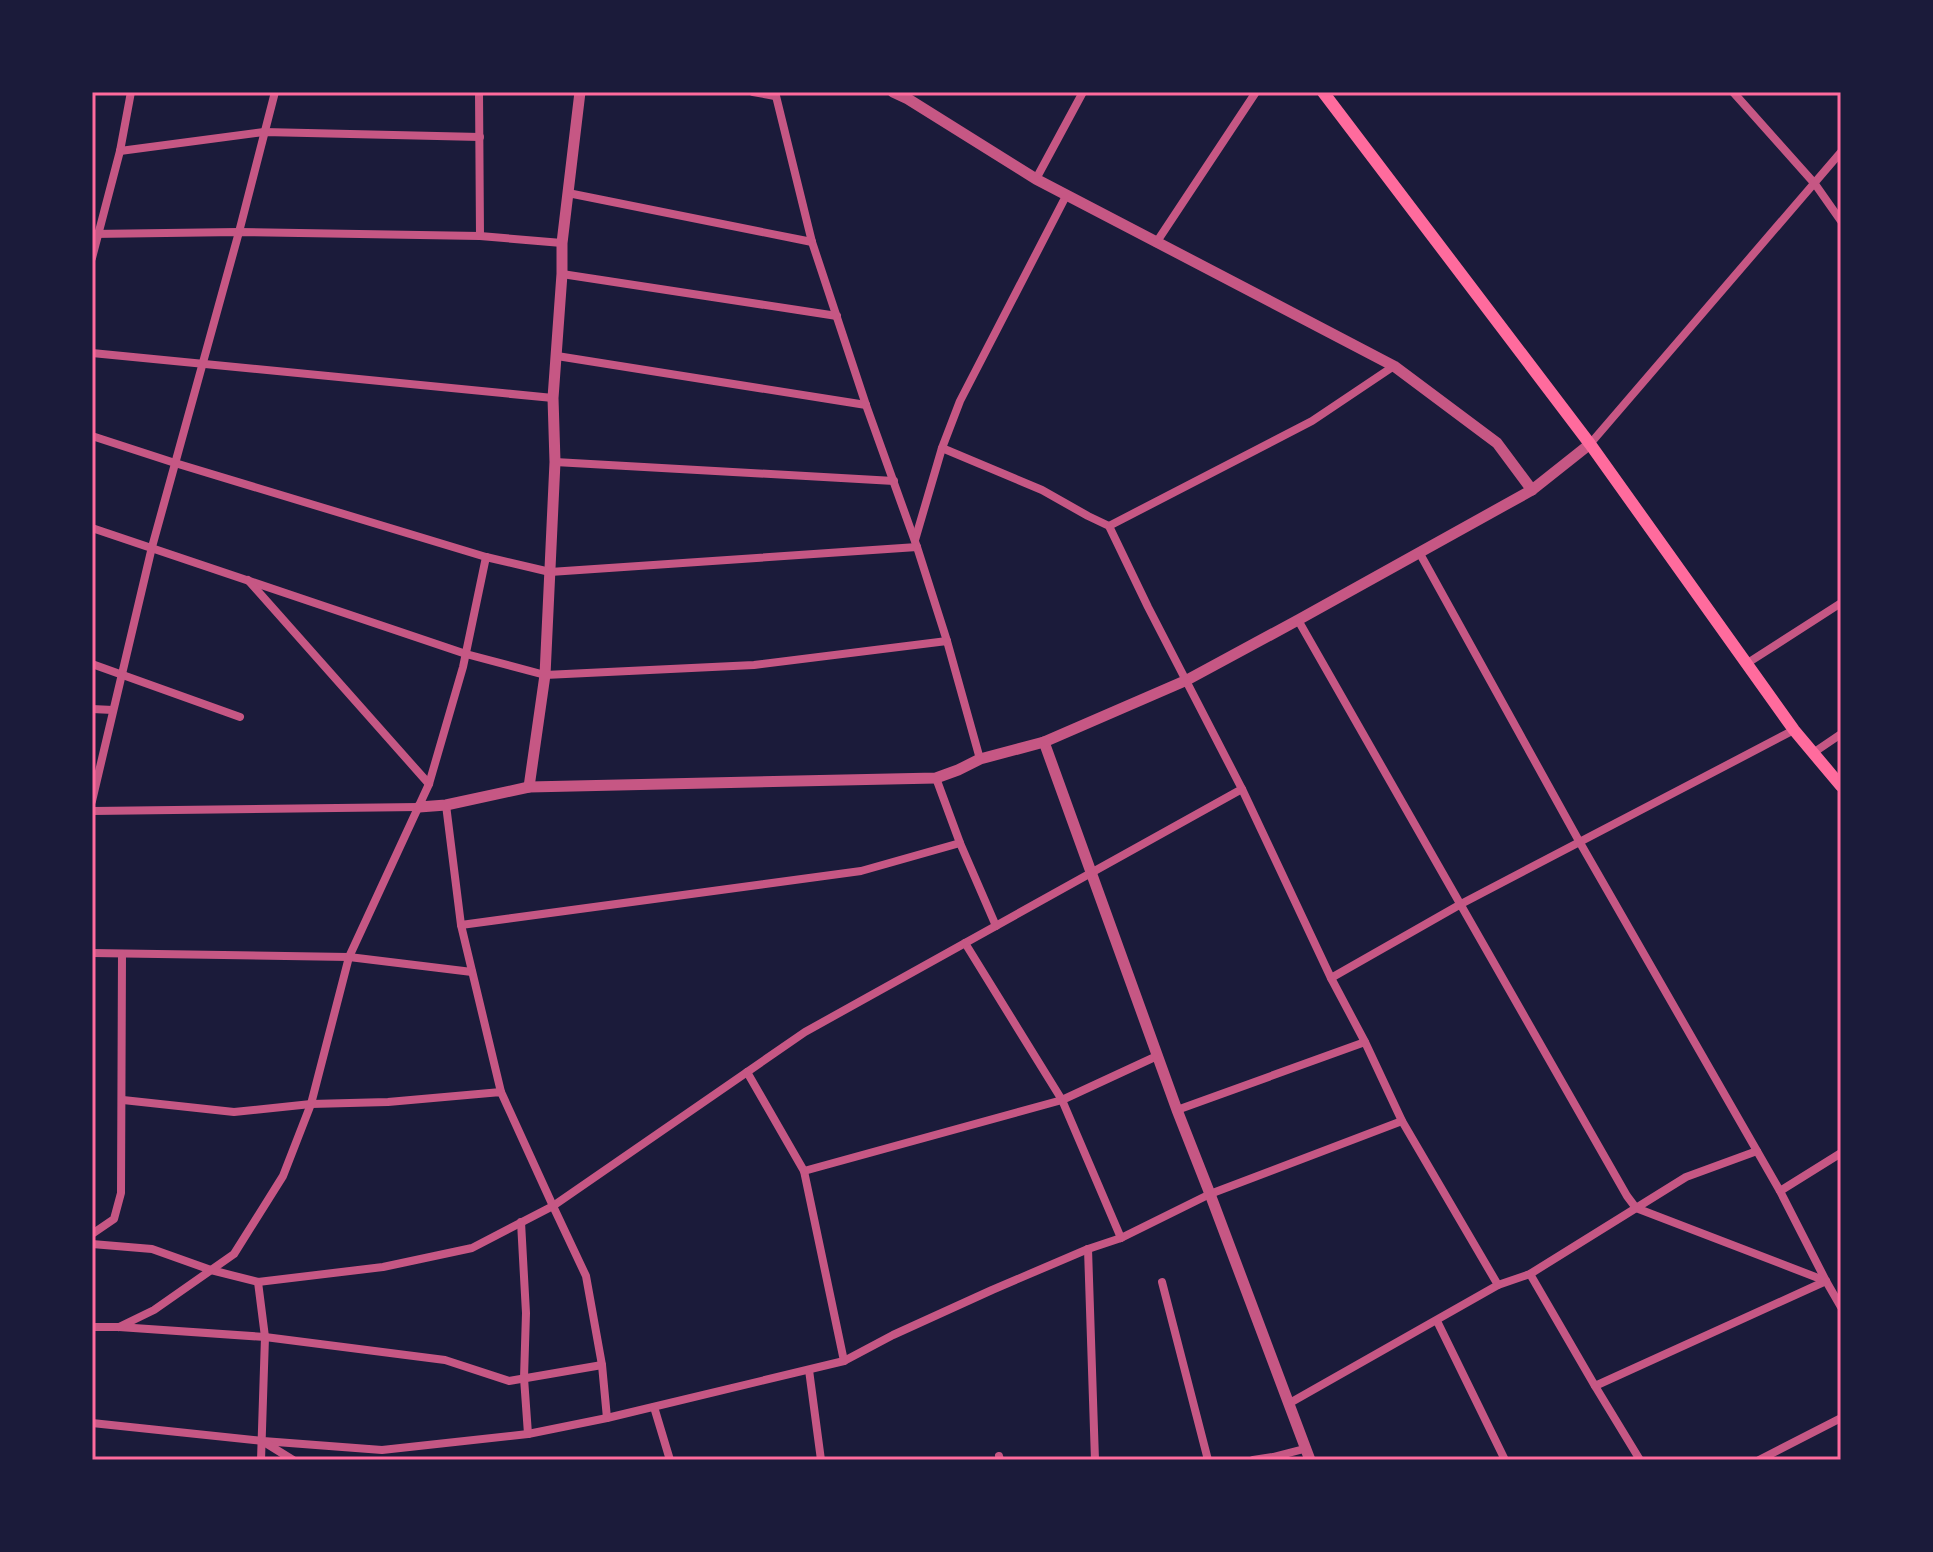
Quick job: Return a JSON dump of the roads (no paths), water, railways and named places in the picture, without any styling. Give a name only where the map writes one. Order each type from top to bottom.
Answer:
[{"type":"main road","points":[[1323,92],[1590,444],[1794,730],[1841,786]]},
{"type":"street","points":[[92,258],[95,234],[120,151],[131,92]]},
{"type":"street","points":[[92,801],[152,547],[275,92]]},
{"type":"street","points":[[479,92],[480,236]]},
{"type":"street","points":[[529,787],[545,675],[555,462],[553,398],[562,243],[580,92]]},
{"type":"street","points":[[753,92],[775,94],[812,242],[916,544],[980,759]]},
{"type":"street","points":[[893,92],[909,95],[1066,196],[1394,366],[1497,443],[1532,490]]},
{"type":"street","points":[[1036,179],[1083,92]]},
{"type":"street","points":[[1156,243],[1256,92]]},
{"type":"street","points":[[1733,92],[1815,184],[1841,221]]},
{"type":"street","points":[[120,151],[264,132],[480,137]]},
{"type":"street","points":[[92,811],[419,807],[446,805],[529,787],[936,778],[980,759],[1044,742],[1187,680],[1532,490],[1590,444],[1841,152]]},
{"type":"street","points":[[568,193],[812,242]]},
{"type":"street","points":[[916,544],[942,448],[960,401],[1066,196]]},
{"type":"street","points":[[95,234],[239,232],[480,236],[562,243]]},
{"type":"street","points":[[562,274],[837,316]]},
{"type":"street","points":[[92,353],[553,398]]},
{"type":"street","points":[[557,356],[866,405]]},
{"type":"street","points":[[1109,526],[1312,421],[1394,366]]},
{"type":"street","points":[[92,436],[486,557],[550,572],[916,544]]},
{"type":"street","points":[[942,448],[1042,490],[1109,526],[1242,789],[1402,1121],[1498,1285]]},
{"type":"street","points":[[555,462],[894,481]]},
{"type":"street","points":[[92,528],[466,654],[545,675],[754,665],[947,641]]},
{"type":"street","points":[[1419,552],[1579,841],[1780,1191],[1841,1307]]},
{"type":"street","points":[[119,1327],[154,1310],[234,1254],[283,1176],[311,1104],[349,957],[429,784],[466,654],[486,557]]},
{"type":"street","points":[[248,580],[429,784]]},
{"type":"street","points":[[1746,664],[1841,603]]},
{"type":"street","points":[[1298,620],[1636,1208],[1826,1281]]},
{"type":"street","points":[[92,664],[240,717]]},
{"type":"street","points":[[92,709],[113,710]]},
{"type":"street","points":[[1331,978],[1461,904],[1794,730]]},
{"type":"street","points":[[1813,753],[1841,734]]},
{"type":"street","points":[[1044,742],[1157,1056],[1307,1454],[1253,1460]]},
{"type":"street","points":[[936,778],[996,926]]},
{"type":"street","points":[[92,1244],[152,1249],[211,1270],[258,1282],[383,1267],[472,1248],[553,1206],[805,1032],[1242,789]]},
{"type":"street","points":[[446,805],[461,925],[501,1092],[586,1276],[602,1365],[607,1418]]},
{"type":"street","points":[[461,925],[861,871],[960,843]]},
{"type":"street","points":[[965,943],[1062,1100],[1121,1238]]},
{"type":"street","points":[[92,953],[349,957],[472,972]]},
{"type":"street","points":[[92,1234],[114,1219],[121,1193],[122,954]]},
{"type":"street","points":[[1177,1110],[1365,1042]]},
{"type":"street","points":[[804,1171],[1062,1100],[1157,1056]]},
{"type":"street","points":[[747,1072],[804,1171],[844,1361]]},
{"type":"street","points":[[123,1100],[234,1112],[501,1092]]},
{"type":"street","points":[[92,1423],[382,1450],[528,1434],[607,1418],[844,1361],[893,1335],[1088,1249],[1121,1238],[1210,1194],[1402,1121]]},
{"type":"street","points":[[1288,1404],[1498,1285],[1530,1274],[1686,1177],[1757,1151]]},
{"type":"street","points":[[1780,1191],[1841,1153]]},
{"type":"street","points":[[521,1222],[528,1434]]},
{"type":"street","points":[[1088,1249],[1095,1460]]},
{"type":"street","points":[[1530,1274],[1640,1460]]},
{"type":"street","points":[[1595,1386],[1826,1281]]},
{"type":"street","points":[[258,1282],[265,1337],[261,1460]]},
{"type":"street","points":[[1162,1282],[1208,1460]]},
{"type":"street","points":[[1437,1321],[1505,1460]]},
{"type":"street","points":[[92,1327],[265,1337],[445,1360],[509,1381],[602,1365]]},
{"type":"street","points":[[809,1370],[821,1460]]},
{"type":"street","points":[[654,1407],[670,1460]]},
{"type":"street","points":[[1759,1460],[1841,1418]]},
{"type":"street","points":[[263,1441],[293,1460]]}]
